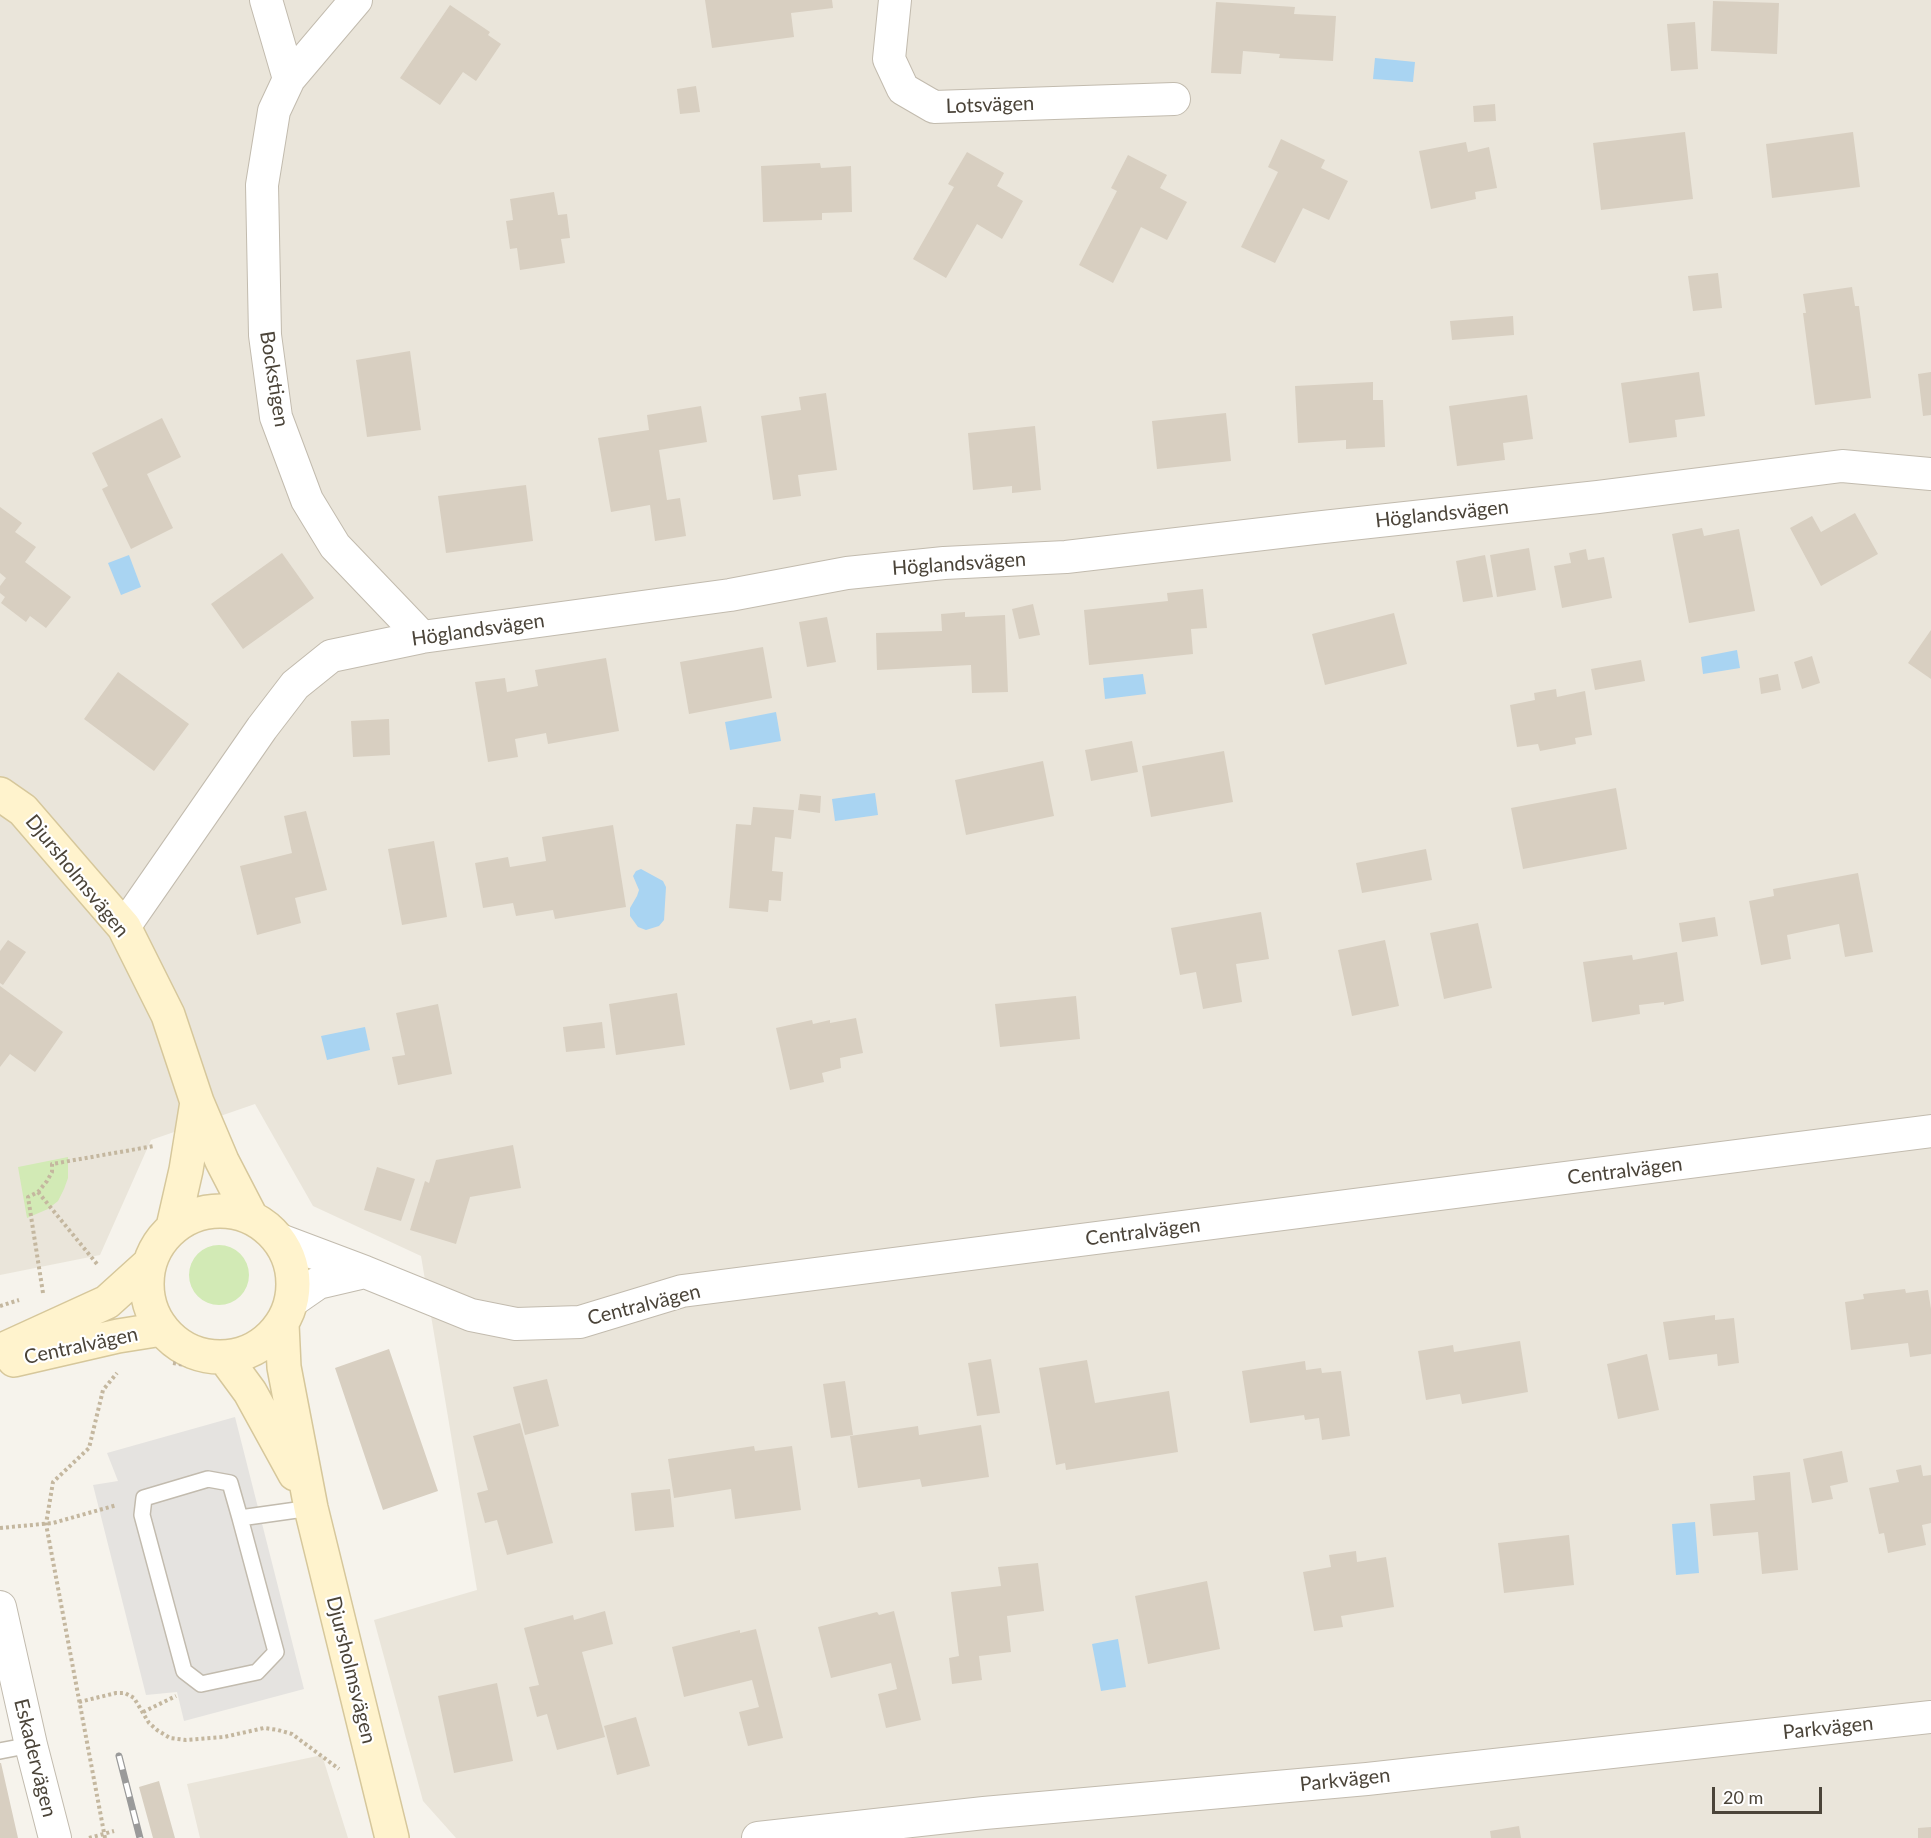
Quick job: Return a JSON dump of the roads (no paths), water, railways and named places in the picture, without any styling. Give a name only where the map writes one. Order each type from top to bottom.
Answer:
[{"type":"street","points":[[266,0],[289,79]]},
{"type":"street","name":"Bockstigen","points":[[357,0],[289,79],[274,111],[262,185],[266,335],[276,417],[307,500],[335,546],[422,638]]},
{"type":"street","name":"Lotsvägen","points":[[895,0],[889,59],[903,89],[934,107],[1174,99]]},
{"type":"street","name":"Höglandsvägen","points":[[124,927],[294,685],[331,656],[422,638],[730,595],[847,573],[944,563],[1066,557],[1598,497],[1842,466],[1931,474]]},
{"type":"street","name":"Djursholmsvägen","points":[[0,794],[23,810],[124,927],[168,1015],[197,1102],[222,1161],[251,1217]]},
{"type":"street","name":"Djursholmsvägen","points":[[173,1227],[186,1170],[197,1102]]},
{"type":"street","name":"Centralvägen","points":[[280,1240],[471,1315],[516,1324],[580,1322],[682,1292],[1931,1131]]},
{"type":"street","points":[[287,1313],[294,1276],[289,1257],[280,1240],[267,1226],[251,1217],[215,1208],[194,1213],[173,1227],[158,1244],[149,1264],[148,1297],[162,1329],[179,1346],[201,1356],[225,1358],[247,1353],[267,1341],[287,1313],[318,1283],[365,1272]]},
{"type":"street","name":"Centralvägen","points":[[0,1351],[107,1302],[149,1264]]},
{"type":"street","name":"Djursholmsvägen","points":[[287,1313],[284,1367],[310,1505],[392,1838]]},
{"type":"street","name":"Centralvägen","points":[[0,1363],[118,1336],[162,1329]]},
{"type":"street","name":"Djursholmsvägen","points":[[225,1358],[250,1392],[310,1505]]},
{"type":"street","name":"Eskadervägen","points":[[0,1607],[31,1745],[55,1838]]},
{"type":"street","name":"Parkvägen","points":[[758,1838],[1378,1777],[1931,1717]]},
{"type":"lane","points":[[208,1479],[230,1483],[240,1518],[276,1652],[257,1672],[201,1684],[184,1671],[142,1515],[144,1498],[208,1479]]},
{"type":"lane","points":[[240,1518],[310,1505]]},
{"type":"lane","points":[[0,1751],[31,1745]]},
{"type":"water","points":[[1375,58],[1415,62],[1413,82],[1373,79]]},
{"type":"water","points":[[129,555],[141,587],[121,595],[108,563]]},
{"type":"water","points":[[1737,650],[1740,668],[1703,674],[1701,657]]},
{"type":"water","points":[[1143,674],[1146,694],[1105,699],[1103,678]]},
{"type":"water","points":[[776,712],[781,741],[730,750],[725,722]]},
{"type":"water","points":[[875,793],[878,815],[835,821],[832,799]]},
{"type":"water","points":[[641,869],[663,881],[666,887],[664,920],[659,926],[646,930],[638,927],[630,916],[630,908],[639,890],[633,876]]},
{"type":"water","points":[[365,1027],[370,1050],[327,1060],[321,1036]]},
{"type":"water","points":[[1695,1522],[1699,1573],[1676,1575],[1672,1524]]},
{"type":"water","points":[[1118,1639],[1126,1687],[1101,1691],[1092,1644]]},
{"type":"railway","points":[[119,1756],[140,1838]]}]
